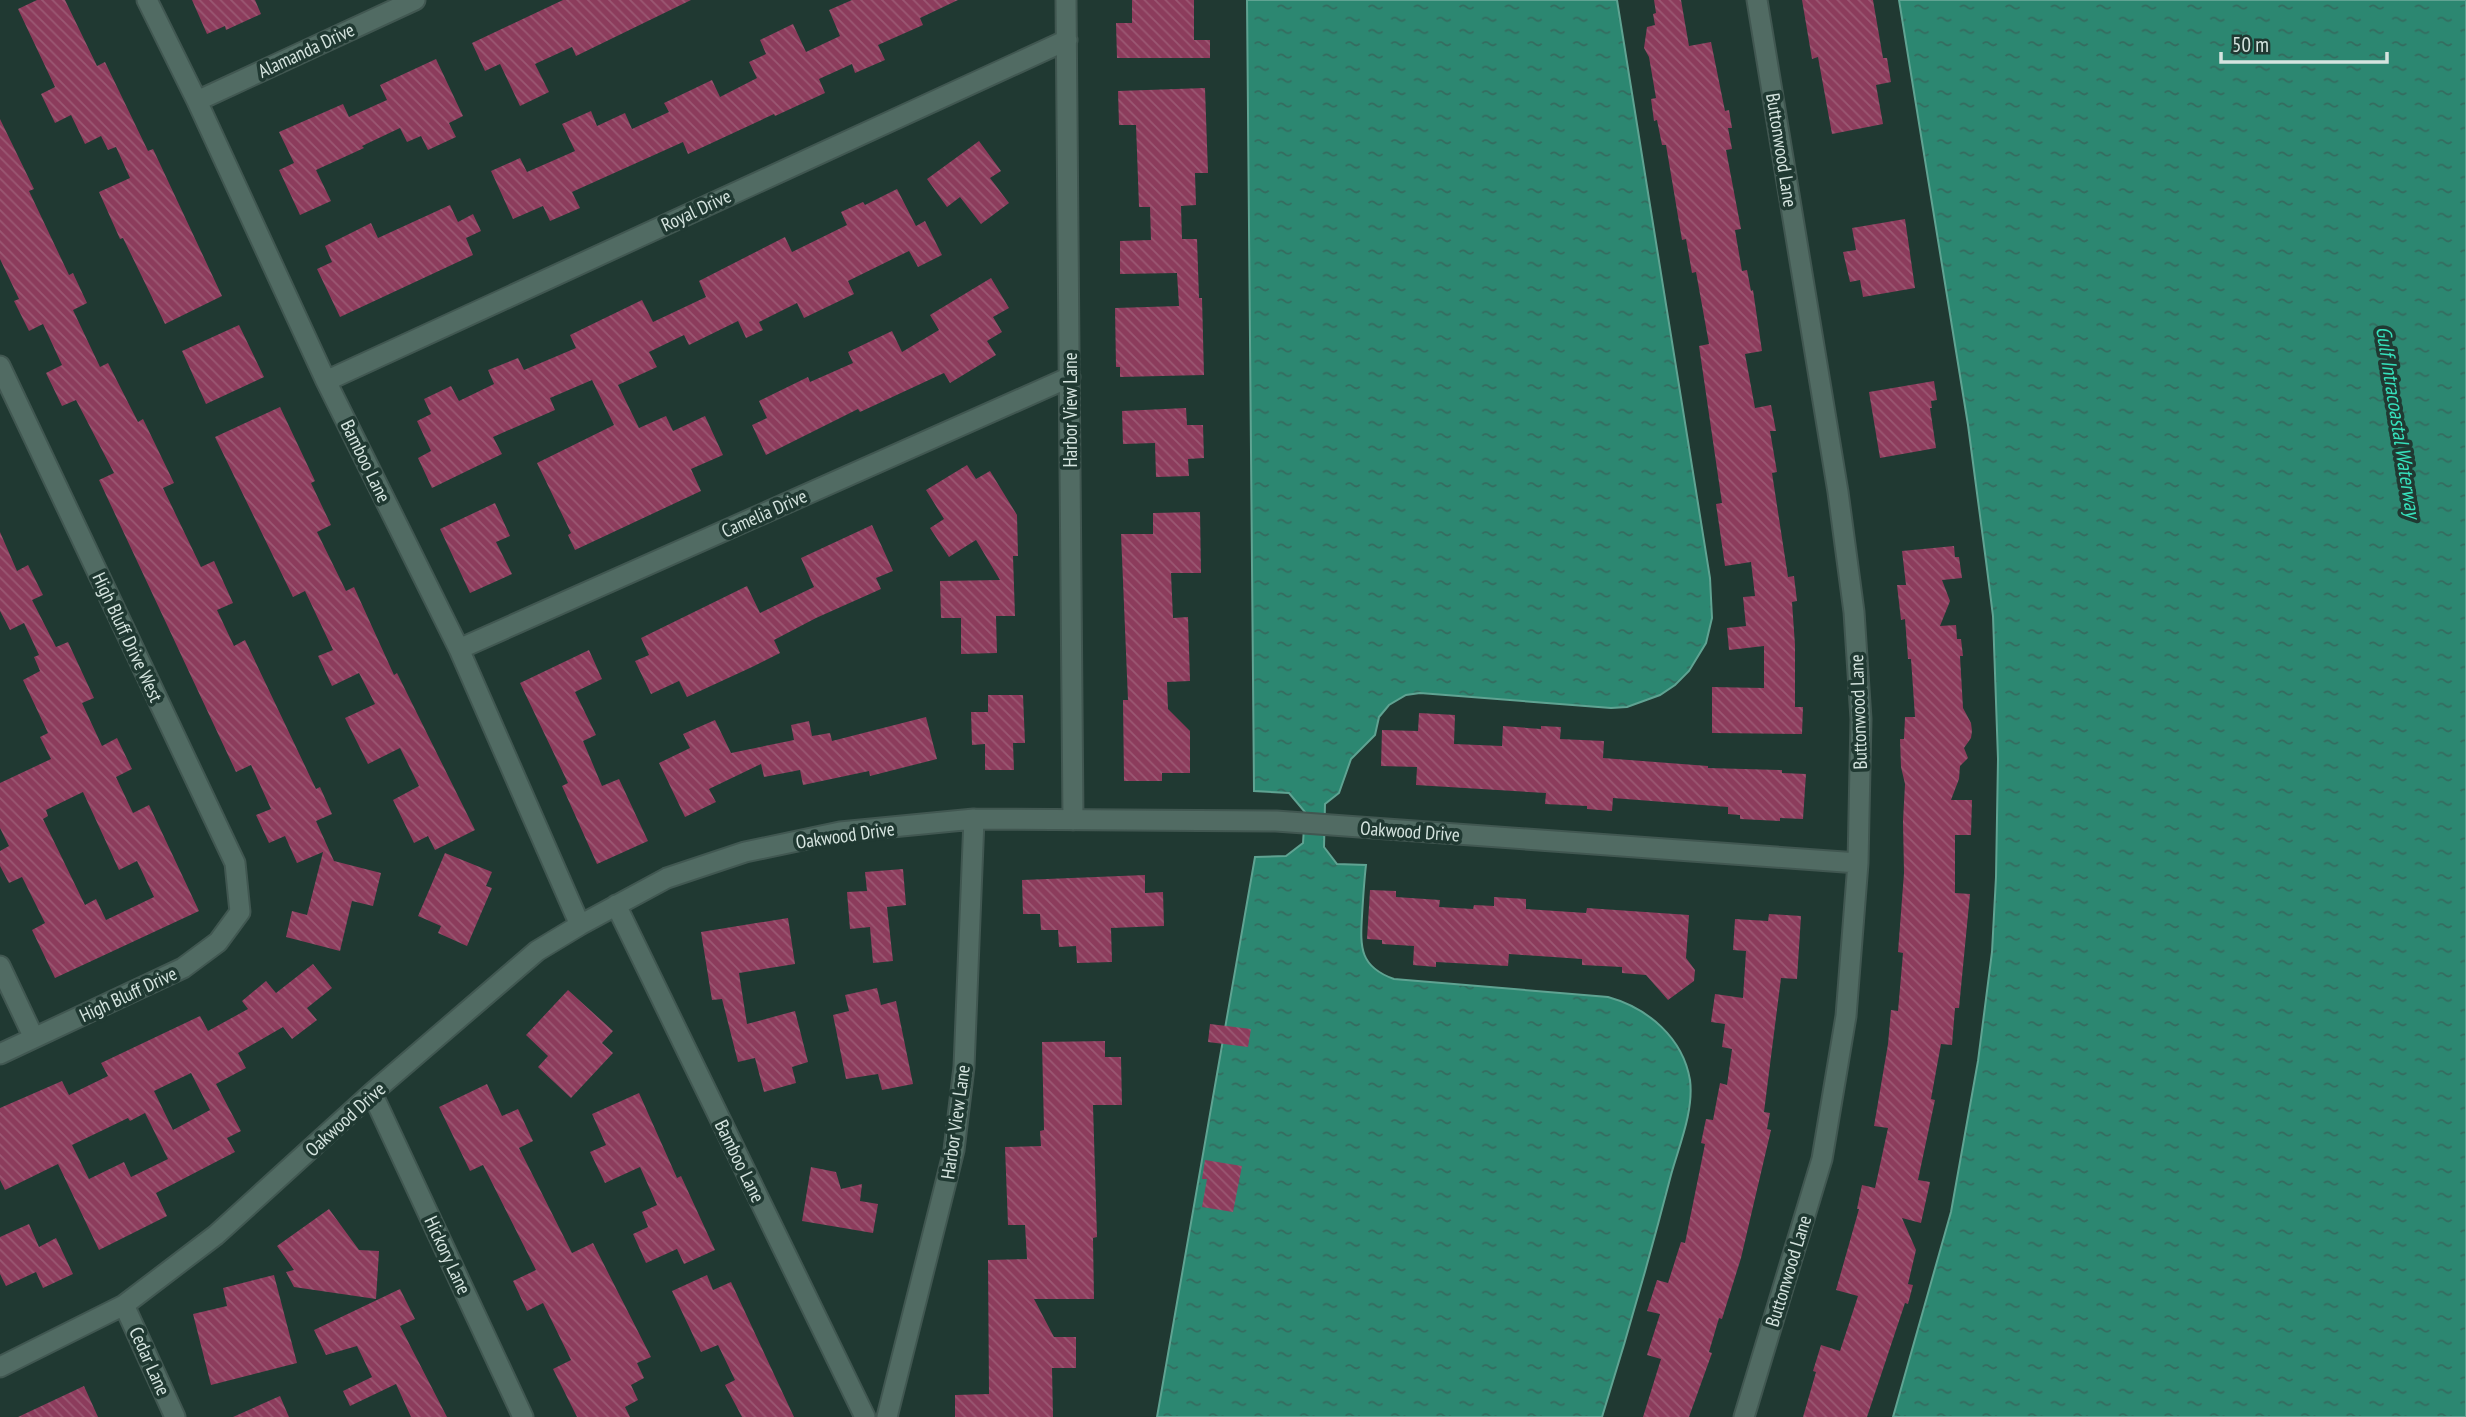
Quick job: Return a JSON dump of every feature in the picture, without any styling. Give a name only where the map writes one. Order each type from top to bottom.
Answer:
[{"type":"street","name":"Bamboo Lane","points":[[146,0],[197,101],[326,381],[459,649],[580,925]]},
{"type":"street","name":"Alamanda Drive","points":[[197,101],[415,0]]},
{"type":"street","name":"Harbor View Lane","points":[[1066,0],[1073,820]]},
{"type":"street","name":"Buttonwood Lane","points":[[1744,1417],[1822,1159],[1846,1016],[1858,863],[1861,719],[1854,611],[1838,492],[1757,0]]},
{"type":"street","name":"Royal Drive","points":[[326,381],[1067,40]]},
{"type":"street","name":"High Bluff Drive West","points":[[0,366],[235,863],[240,912]]},
{"type":"street","name":"Camelia Drive","points":[[459,649],[1070,377]]},
{"type":"street","name":"Harbor View Lane","points":[[887,1417],[954,1150],[964,1067],[974,819]]},
{"type":"street","name":"Oakwood Drive","points":[[0,1367],[124,1305],[216,1235],[372,1093],[537,951],[667,878],[745,852],[840,832],[974,819],[1276,821],[1858,863]]},
{"type":"street","name":"Bamboo Lane","points":[[616,905],[865,1417]]},
{"type":"street","name":"High Bluff Drive","points":[[0,1054],[183,968],[218,942],[240,912]]},
{"type":"street","points":[[0,966],[34,1038]]},
{"type":"street","name":"Hickory Lane","points":[[372,1093],[523,1417]]},
{"type":"street","name":"Cedar Lane","points":[[124,1305],[175,1417]]},
{"type":"water","points":[[1247,0],[1617,0],[1710,578],[1712,618],[1706,643],[1689,671],[1675,685],[1660,695],[1627,707],[1420,693],[1406,695],[1389,705],[1379,717],[1375,735],[1351,759],[1339,793],[1325,804],[1324,847],[1337,864],[1366,865],[1362,947],[1374,969],[1394,979],[1608,997],[1650,1017],[1672,1038],[1680,1051],[1690,1080],[1688,1116],[1602,1417],[1157,1417],[1255,857],[1286,856],[1303,843],[1305,812],[1289,793],[1254,791]]},
{"type":"water","name":"Gulf Intracoastal Waterway","points":[[1899,0],[2466,0],[2466,1417],[1893,1417],[1951,1212],[1978,1061],[1992,952],[1998,759],[1993,616],[1986,561],[1968,425]]},
{"type":"building","points":[[37,0],[65,0],[97,66],[105,62],[148,151],[153,149],[222,296],[165,324],[123,238],[120,239],[99,192],[130,178],[116,147],[108,150],[101,136],[85,144],[71,115],[55,123],[41,94],[55,87],[18,9]]},
{"type":"building","points":[[192,0],[255,0],[261,14],[226,30],[225,26],[207,34]]},
{"type":"building","points":[[563,0],[691,0],[576,56],[572,47],[535,64],[549,92],[520,106],[500,64],[485,71],[472,43]]},
{"type":"building","points":[[852,0],[958,0],[920,18],[923,25],[878,45],[885,60],[855,73],[852,64],[819,79],[825,93],[688,154],[683,142],[572,192],[580,208],[550,221],[543,206],[513,219],[491,171],[520,158],[527,172],[575,151],[562,124],[591,111],[597,126],[625,113],[632,129],[669,112],[664,103],[712,80],[720,97],[757,78],[749,62],[766,54],[760,40],[793,24],[806,52],[840,36],[829,10]]},
{"type":"building","points":[[1132,0],[1194,0],[1194,40],[1210,40],[1210,58],[1117,58],[1116,23],[1132,23]]},
{"type":"building","points":[[1654,0],[1681,0],[1689,46],[1711,42],[1725,111],[1729,110],[1732,128],[1728,128],[1732,149],[1726,150],[1741,229],[1735,230],[1742,271],[1747,270],[1751,291],[1753,290],[1762,351],[1745,354],[1755,408],[1771,405],[1776,431],[1770,431],[1777,472],[1772,473],[1788,577],[1794,576],[1797,601],[1792,602],[1795,707],[1803,707],[1802,734],[1712,733],[1712,687],[1764,688],[1764,646],[1729,650],[1727,628],[1746,626],[1743,597],[1755,596],[1751,562],[1725,566],[1716,504],[1722,503],[1699,346],[1709,344],[1696,272],[1692,273],[1686,239],[1682,240],[1666,145],[1662,145],[1657,120],[1654,121],[1651,99],[1656,98],[1649,57],[1644,48],[1647,27],[1655,25]]},
{"type":"building","points":[[1802,0],[1873,0],[1883,58],[1887,58],[1891,82],[1876,85],[1883,124],[1832,134],[1818,57],[1812,59]]},
{"type":"building","points":[[436,59],[463,116],[449,123],[456,137],[428,150],[421,136],[407,142],[400,128],[362,146],[364,148],[316,170],[331,201],[300,215],[279,170],[294,163],[279,132],[343,104],[349,117],[387,100],[380,85]]},
{"type":"building","points":[[1205,88],[1208,173],[1195,173],[1196,205],[1181,206],[1182,239],[1197,239],[1204,375],[1120,377],[1120,367],[1116,367],[1115,308],[1179,306],[1177,273],[1120,274],[1120,241],[1151,240],[1150,207],[1139,207],[1136,125],[1119,125],[1118,91]]},
{"type":"building","points":[[0,119],[34,189],[29,191],[69,275],[73,273],[87,303],[73,310],[100,367],[108,363],[138,422],[143,419],[174,483],[163,488],[201,567],[214,561],[233,603],[217,610],[234,646],[245,640],[316,789],[320,787],[332,814],[316,821],[334,861],[381,873],[373,906],[352,901],[340,951],[286,937],[292,911],[307,915],[323,852],[297,863],[285,836],[269,843],[256,815],[271,809],[251,765],[236,772],[99,480],[114,473],[76,400],[62,406],[46,373],[62,365],[43,324],[29,331],[14,301],[19,299],[0,259]]},
{"type":"building","points":[[979,141],[1001,171],[990,178],[1009,203],[981,224],[960,197],[947,207],[927,179]]},
{"type":"building","points":[[897,189],[916,226],[925,221],[942,255],[918,267],[909,251],[848,281],[854,294],[804,318],[797,303],[759,322],[763,330],[746,338],[738,321],[689,345],[684,335],[649,352],[657,367],[618,385],[639,428],[666,416],[673,431],[705,416],[723,455],[691,469],[701,491],[575,550],[568,535],[571,533],[537,463],[614,425],[592,380],[550,398],[555,410],[493,437],[502,454],[432,488],[418,458],[431,451],[417,421],[431,414],[424,399],[451,386],[459,401],[494,384],[488,370],[518,358],[524,370],[576,348],[570,335],[642,300],[653,322],[706,297],[699,281],[785,237],[792,252],[847,225],[841,212],[863,202],[865,205]]},
{"type":"building","points":[[450,205],[458,222],[473,214],[481,231],[466,238],[473,255],[340,317],[317,269],[332,262],[325,246],[371,223],[378,238]]},
{"type":"building","points":[[1905,219],[1915,288],[1863,297],[1860,280],[1850,282],[1843,252],[1856,250],[1852,228]]},
{"type":"building","points":[[991,278],[1009,308],[993,317],[1002,332],[987,341],[996,355],[950,383],[944,373],[860,412],[858,409],[766,455],[752,425],[767,418],[759,401],[808,377],[810,382],[853,363],[848,352],[892,331],[902,352],[939,330],[930,315]]},
{"type":"building","points":[[239,325],[264,377],[206,404],[182,351]]},
{"type":"building","points":[[1934,381],[1937,400],[1931,401],[1930,408],[1936,448],[1880,458],[1869,392]]},
{"type":"building","points":[[280,407],[315,481],[311,483],[331,525],[317,532],[346,591],[354,587],[394,675],[397,673],[475,830],[435,850],[428,836],[414,843],[393,800],[419,786],[400,748],[368,764],[345,718],[375,704],[359,673],[332,686],[318,656],[333,650],[305,591],[293,597],[215,437]]},
{"type":"building","points":[[1186,408],[1187,425],[1203,425],[1204,458],[1188,459],[1189,476],[1156,477],[1155,443],[1123,444],[1122,411]]},
{"type":"building","points":[[967,465],[976,479],[990,471],[1017,515],[1018,556],[1013,556],[1015,616],[996,616],[997,653],[961,654],[961,618],[941,618],[940,581],[1000,580],[976,540],[949,557],[930,528],[944,519],[926,490]]},
{"type":"building","points":[[495,503],[510,536],[496,542],[512,574],[470,593],[440,529]]},
{"type":"building","points":[[1200,512],[1201,573],[1171,573],[1173,618],[1188,617],[1190,681],[1167,682],[1168,709],[1190,731],[1190,773],[1162,773],[1162,781],[1124,781],[1123,700],[1128,700],[1121,534],[1153,534],[1153,513]]},
{"type":"building","points":[[872,525],[893,571],[876,578],[881,589],[774,640],[780,653],[687,697],[679,681],[651,694],[635,661],[649,655],[641,638],[747,586],[760,613],[814,587],[801,558]]},
{"type":"building","points":[[0,532],[17,571],[28,565],[43,595],[32,600],[56,647],[68,642],[94,698],[82,703],[102,746],[117,738],[132,769],[116,777],[133,813],[149,805],[199,911],[55,978],[32,930],[45,923],[22,877],[9,883],[0,866],[0,851],[9,846],[0,828],[0,783],[51,759],[40,737],[48,733],[23,680],[40,671],[34,657],[39,655],[24,623],[10,630],[0,611]],"holes":[[[83,792],[119,870],[137,861],[154,897],[106,920],[96,899],[85,905],[43,819],[48,816],[46,810]]]},
{"type":"building","points":[[1954,546],[1955,557],[1959,557],[1962,578],[1942,580],[1950,601],[1940,626],[1956,625],[1957,639],[1961,639],[1963,708],[1972,731],[1964,748],[1968,758],[1960,766],[1959,779],[1951,800],[1972,800],[1971,835],[1955,835],[1955,893],[1970,894],[1959,1008],[1955,1008],[1952,1045],[1941,1044],[1931,1099],[1935,1100],[1918,1180],[1930,1182],[1921,1223],[1902,1218],[1916,1250],[1908,1284],[1913,1285],[1867,1417],[1803,1417],[1821,1345],[1840,1351],[1858,1296],[1836,1290],[1859,1209],[1862,1185],[1875,1188],[1888,1128],[1874,1126],[1891,1010],[1898,1011],[1903,953],[1898,952],[1904,873],[1905,784],[1900,739],[1904,739],[1905,717],[1915,717],[1911,659],[1908,659],[1905,619],[1901,620],[1897,585],[1906,585],[1902,551]]},
{"type":"building","points":[[589,650],[602,679],[575,692],[596,735],[583,741],[602,786],[619,779],[648,841],[597,864],[562,786],[568,783],[520,683]]},
{"type":"building","points":[[988,695],[1023,695],[1025,743],[1013,743],[1014,770],[985,770],[985,744],[972,745],[971,712],[988,712]]},
{"type":"building","points":[[1419,713],[1455,715],[1454,744],[1502,746],[1503,726],[1541,729],[1541,726],[1561,727],[1560,739],[1604,741],[1603,758],[1708,768],[1782,770],[1782,773],[1806,774],[1803,819],[1740,819],[1740,815],[1728,814],[1728,807],[1613,798],[1612,811],[1587,809],[1587,806],[1545,804],[1546,793],[1416,785],[1417,767],[1381,766],[1382,730],[1418,731]]},
{"type":"building","points":[[926,717],[937,759],[870,776],[869,771],[803,785],[800,770],[764,777],[761,764],[709,789],[716,802],[685,817],[659,763],[690,748],[683,734],[715,720],[731,753],[794,740],[791,725],[809,721],[812,736],[830,733],[832,741]]},
{"type":"building","points":[[445,853],[492,872],[486,886],[492,888],[467,946],[438,933],[441,926],[418,916]]},
{"type":"building","points":[[903,869],[906,905],[887,907],[893,961],[873,963],[870,927],[850,929],[847,892],[867,891],[865,872]]},
{"type":"building","points":[[1145,875],[1145,893],[1163,892],[1164,926],[1111,928],[1112,962],[1077,963],[1076,946],[1059,947],[1058,930],[1041,930],[1040,914],[1023,914],[1022,880]]},
{"type":"building","points":[[1370,890],[1396,891],[1396,897],[1440,900],[1439,907],[1473,909],[1474,905],[1494,906],[1494,897],[1526,899],[1526,909],[1586,913],[1587,908],[1689,915],[1686,958],[1695,970],[1694,981],[1668,1000],[1646,975],[1622,973],[1622,967],[1582,965],[1582,959],[1509,954],[1508,966],[1436,962],[1436,967],[1413,965],[1414,946],[1382,944],[1382,940],[1367,939]]},
{"type":"building","points":[[1769,914],[1801,916],[1797,979],[1781,978],[1764,1112],[1770,1113],[1767,1129],[1771,1130],[1741,1258],[1722,1319],[1719,1318],[1709,1352],[1712,1353],[1689,1417],[1643,1417],[1661,1359],[1647,1355],[1660,1314],[1647,1311],[1657,1280],[1668,1283],[1681,1242],[1685,1243],[1705,1144],[1701,1143],[1706,1119],[1713,1120],[1720,1083],[1727,1085],[1732,1049],[1722,1047],[1725,1024],[1711,1022],[1715,994],[1743,998],[1746,951],[1733,950],[1735,919],[1768,921]]},
{"type":"building","points":[[788,918],[795,964],[739,973],[747,1024],[795,1011],[808,1062],[792,1067],[796,1083],[764,1092],[755,1058],[738,1062],[722,999],[712,1000],[701,932]]},
{"type":"building","points":[[313,964],[332,988],[307,1008],[317,1020],[292,1039],[283,1027],[238,1053],[246,1068],[216,1084],[241,1131],[227,1138],[235,1152],[156,1193],[167,1216],[99,1250],[58,1164],[5,1190],[0,1180],[0,1108],[62,1081],[69,1095],[108,1076],[101,1063],[200,1016],[208,1031],[248,1009],[242,1001],[266,981],[276,993]],"holes":[[[191,1073],[210,1110],[173,1130],[154,1091]],[[145,1113],[168,1159],[131,1177],[124,1162],[89,1179],[72,1145],[128,1118],[130,1121]]]},
{"type":"building","points":[[877,988],[881,1005],[896,1001],[913,1084],[882,1090],[878,1074],[846,1079],[833,1015],[849,1011],[845,995]]},
{"type":"building","points":[[568,990],[613,1031],[602,1043],[613,1053],[571,1098],[538,1067],[548,1056],[526,1035]]},
{"type":"building","points":[[1210,1024],[1251,1029],[1248,1047],[1208,1042]]},
{"type":"building","points":[[1105,1041],[1105,1057],[1121,1057],[1122,1105],[1093,1105],[1097,1237],[1093,1238],[1094,1299],[1034,1299],[1054,1337],[1076,1337],[1076,1368],[1052,1368],[1053,1417],[955,1417],[955,1395],[989,1394],[988,1260],[1027,1259],[1025,1225],[1008,1225],[1005,1147],[1041,1146],[1040,1131],[1044,1130],[1042,1042]]},
{"type":"building","points":[[487,1084],[502,1116],[518,1109],[533,1141],[519,1148],[572,1253],[593,1243],[651,1357],[637,1363],[644,1378],[631,1385],[638,1400],[625,1407],[630,1417],[577,1417],[553,1369],[571,1360],[543,1303],[527,1311],[513,1281],[536,1270],[483,1165],[470,1171],[439,1107]]},
{"type":"building","points":[[639,1093],[677,1178],[681,1176],[715,1250],[684,1264],[677,1249],[646,1263],[633,1234],[648,1227],[642,1212],[657,1205],[640,1167],[605,1183],[590,1152],[606,1145],[592,1114]]},
{"type":"building","points":[[1205,1160],[1242,1166],[1233,1212],[1202,1207],[1207,1179],[1202,1179]]},
{"type":"building","points":[[811,1167],[836,1172],[841,1189],[862,1184],[860,1201],[878,1204],[873,1233],[802,1221]]},
{"type":"building","points":[[329,1209],[359,1250],[379,1251],[376,1299],[294,1287],[286,1272],[294,1270],[277,1246]]},
{"type":"building","points":[[29,1224],[39,1247],[56,1238],[73,1274],[43,1288],[36,1272],[6,1286],[0,1274],[0,1237]]},
{"type":"building","points":[[274,1275],[297,1363],[211,1385],[193,1314],[227,1306],[223,1288]]},
{"type":"building","points":[[707,1275],[713,1290],[731,1282],[794,1417],[742,1417],[725,1385],[735,1380],[718,1345],[701,1352],[672,1291]]},
{"type":"building","points":[[400,1289],[415,1319],[400,1326],[447,1417],[411,1417],[396,1384],[350,1406],[343,1391],[372,1377],[357,1346],[326,1355],[314,1330]]},
{"type":"building","points":[[84,1386],[98,1417],[18,1417]]},
{"type":"building","points":[[280,1396],[289,1417],[233,1417]]}]
